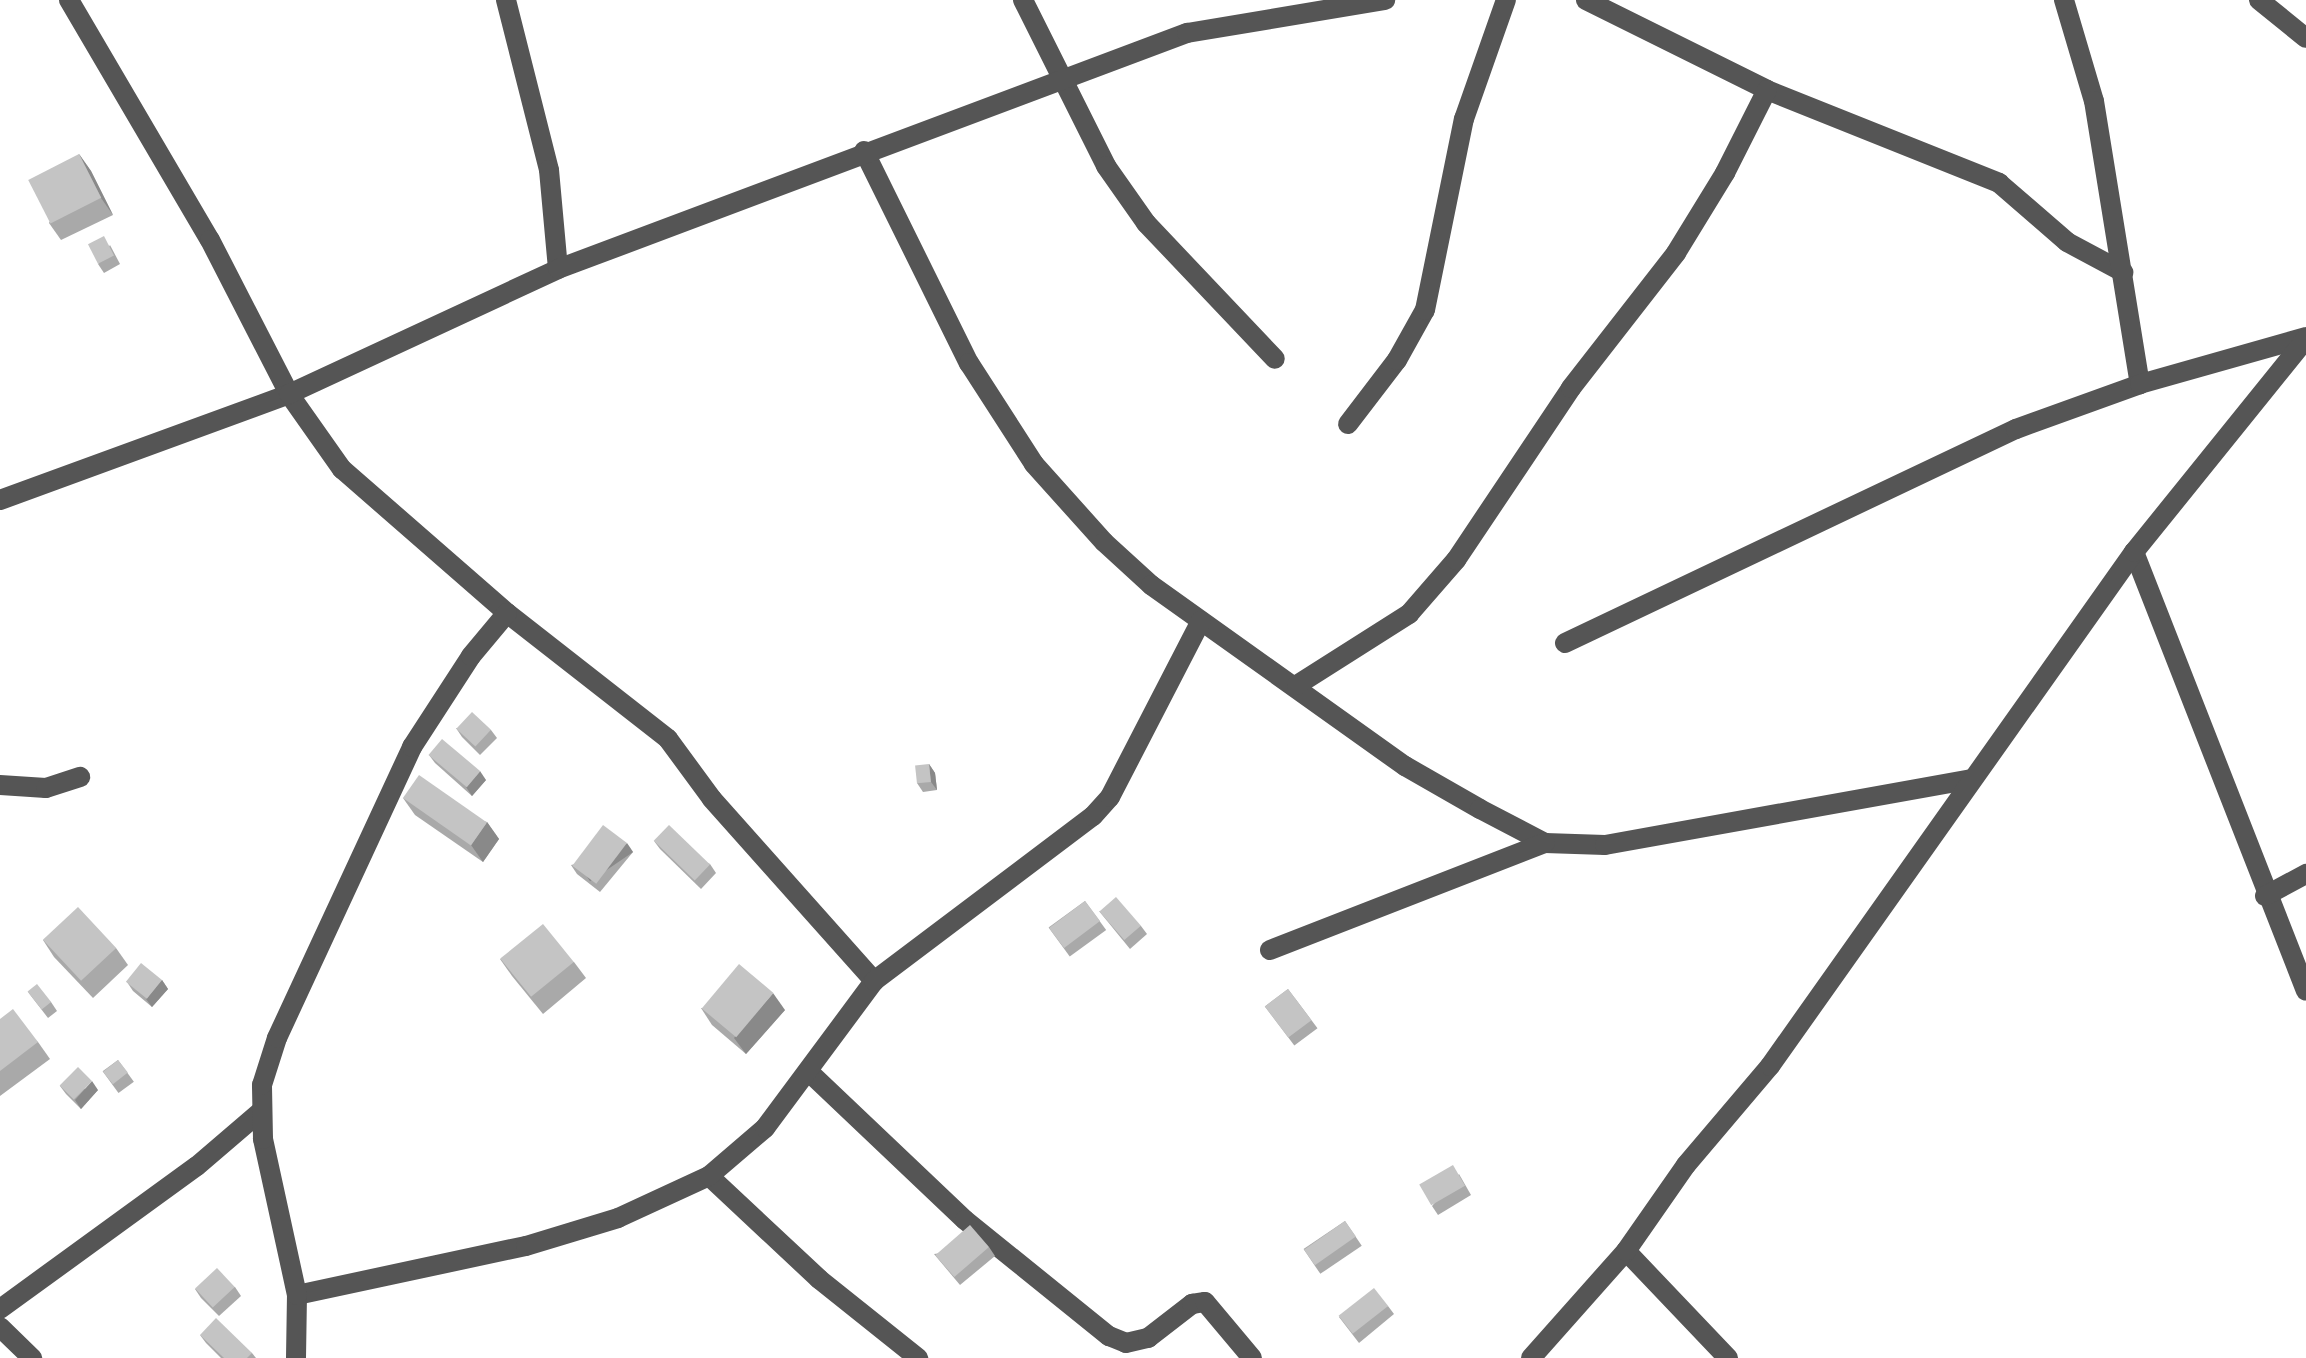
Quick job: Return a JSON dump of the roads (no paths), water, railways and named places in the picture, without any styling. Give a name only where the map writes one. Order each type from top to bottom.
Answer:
[{"type":"street","points":[[69,0],[210,240],[289,394],[342,469],[507,613],[668,739],[712,799],[874,981]]},
{"type":"street","points":[[506,0],[549,170],[558,269]]},
{"type":"street","points":[[1023,0],[1061,82],[1106,166],[1146,223],[1275,359]]},
{"type":"street","points":[[0,500],[289,394],[558,269],[864,151],[1061,82],[1187,33],[1385,0]]},
{"type":"street","points":[[1348,424],[1425,310],[1464,119],[1506,0]]},
{"type":"street","points":[[1586,0],[1767,90],[1999,183],[2067,242],[2123,272]]},
{"type":"street","points":[[2064,0],[2094,101],[2140,384]]},
{"type":"street","points":[[2259,0],[2306,38]]},
{"type":"street","points":[[1297,685],[1409,614],[1456,560],[1571,388],[1676,253],[1725,173],[1767,90]]},
{"type":"street","points":[[864,151],[969,363],[1034,464],[1104,542],[1201,621],[1297,685],[1405,766],[1545,843]]},
{"type":"street","points":[[1565,643],[2016,429],[2140,384],[2306,338]]},
{"type":"street","points":[[1531,1358],[1626,1251],[1851,955],[1970,779],[2134,552],[2306,338]]},
{"type":"street","points":[[2134,552],[2265,896],[2306,991]]},
{"type":"street","points":[[296,1358],[297,1295],[260,1112],[277,1038],[412,747],[471,656],[507,613]]},
{"type":"street","points":[[297,1295],[526,1246],[618,1218],[709,1176],[765,1128],[874,981],[1102,807],[1201,621]]},
{"type":"street","points":[[0,785],[46,788],[80,777]]},
{"type":"street","points":[[1270,950],[1545,843],[1605,845],[1970,779]]},
{"type":"street","points":[[2265,896],[2306,874]]},
{"type":"street","points":[[808,1071],[965,1220],[1109,1336],[1126,1343],[1148,1338],[1192,1304],[1205,1302],[1252,1358]]},
{"type":"street","points":[[0,1309],[197,1166],[260,1112]]},
{"type":"street","points":[[709,1176],[819,1279],[918,1358]]},
{"type":"street","points":[[1626,1251],[1728,1358]]},
{"type":"street","points":[[0,1327],[32,1358]]}]
